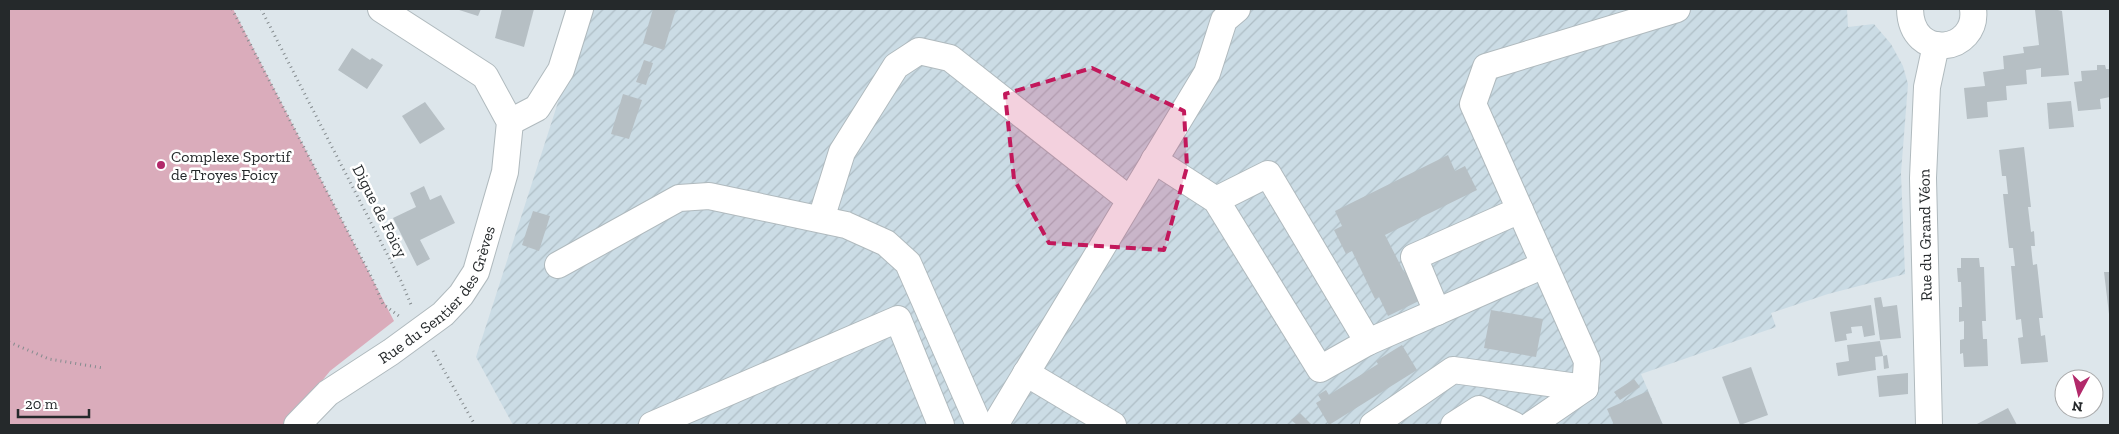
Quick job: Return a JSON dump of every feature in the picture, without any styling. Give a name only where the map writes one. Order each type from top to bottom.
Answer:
[{"type":"street","points":[[381,9],[485,76],[510,122],[537,108],[561,70],[580,9]]},
{"type":"street","points":[[995,425],[1207,73],[1224,20],[1237,9]]},
{"type":"street","points":[[1585,388],[1586,361],[1473,104],[1486,67],[1676,9]]},
{"type":"street","points":[[1910,9],[1910,19],[1913,28],[1927,42],[1946,46],[1963,38],[1970,30],[1976,10]]},
{"type":"street","name":"Rue du Grand Véon","points":[[1929,425],[1923,178],[1927,87],[1936,45]]},
{"type":"street","points":[[821,220],[842,152],[896,66],[919,51],[950,58],[1130,200]]},
{"type":"street","name":"Rue du Sentier des Grèves","points":[[297,425],[328,393],[391,352],[443,314],[476,272],[505,172],[510,122]]},
{"type":"street","points":[[1154,160],[1216,200],[1320,370],[1368,342],[1544,265]]},
{"type":"street","points":[[1216,200],[1268,174],[1368,342]]},
{"type":"street","points":[[558,265],[679,198],[708,196],[846,225],[886,243],[908,263],[979,425]]},
{"type":"street","points":[[1437,312],[1414,257],[1520,210]]},
{"type":"street","points":[[652,425],[898,319],[940,425]]},
{"type":"street","points":[[1373,425],[1453,370],[1585,388]]},
{"type":"street","points":[[1026,373],[1113,425]]},
{"type":"street","points":[[1531,425],[1585,388]]},
{"type":"street","points":[[1454,425],[1479,409],[1514,425]]},
{"type":"path","points":[[232,9],[372,278],[383,304],[420,330]]},
{"type":"path","name":"Digue de Foicy","points":[[261,9],[402,283],[420,330],[475,425]]},
{"type":"path","points":[[9,342],[49,359],[103,368]]},
{"type":"highlighted area","points":[[1092,68],[1184,111],[1187,167],[1164,250],[1049,243],[1014,179],[1005,94]]},
{"type":"shaded area","name":"Complexe Sportif de Troyes Foicy","points":[[9,9],[233,9],[394,321],[330,371],[286,425],[9,425]]},
{"type":"shaded area","points":[[588,9],[1847,9],[1848,27],[1874,24],[1891,44],[1903,66],[1908,84],[1901,173],[1905,274],[1828,294],[1771,313],[1776,327],[1641,374],[1663,425],[513,425],[476,357]]},
{"type":"building","points":[[456,9],[481,9],[478,16]]},
{"type":"building","points":[[502,9],[534,9],[524,47],[495,38]]},
{"type":"building","points":[[653,9],[676,9],[664,50],[643,43]]},
{"type":"building","points":[[2054,9],[2062,11],[2069,75],[2041,77],[2041,68],[2026,70],[2027,84],[2006,86],[2007,100],[1987,102],[1988,117],[1967,119],[1964,88],[1985,86],[1983,72],[2004,69],[2003,56],[2024,53],[2023,47],[2039,45],[2035,10]]},
{"type":"building","points":[[352,48],[370,60],[372,58],[383,65],[367,89],[338,70]]},
{"type":"building","points":[[644,60],[653,63],[646,85],[636,82]]},
{"type":"building","points":[[2097,65],[2105,65],[2106,69],[2110,69],[2110,97],[2100,99],[2101,109],[2078,111],[2074,82],[2082,81],[2081,71],[2097,70]]},
{"type":"building","points":[[623,94],[642,100],[629,139],[611,134]]},
{"type":"building","points":[[2071,101],[2074,127],[2049,129],[2047,103]]},
{"type":"building","points":[[425,102],[445,129],[420,144],[402,116]]},
{"type":"building","points":[[2024,147],[2031,207],[2028,207],[2031,232],[2034,231],[2035,246],[2031,246],[2033,265],[2037,264],[2043,318],[2039,318],[2041,336],[2045,335],[2048,362],[2021,364],[2018,338],[2023,337],[2021,319],[2016,320],[2011,266],[2015,266],[2013,248],[2009,248],[2003,194],[2008,194],[2006,176],[2002,176],[1999,150]]},
{"type":"building","points":[[1448,155],[1455,171],[1465,166],[1477,190],[1385,235],[1404,272],[1410,269],[1425,298],[1388,316],[1379,297],[1375,299],[1352,251],[1346,254],[1334,230],[1342,226],[1335,211]]},
{"type":"building","points":[[424,186],[430,200],[441,195],[455,223],[420,240],[430,259],[417,266],[393,218],[416,207],[410,193]]},
{"type":"building","points":[[533,211],[550,216],[539,251],[522,245]]},
{"type":"building","points":[[1961,258],[1979,258],[1980,267],[1984,267],[1986,321],[1982,321],[1983,339],[1987,339],[1988,366],[1964,367],[1963,353],[1960,354],[1960,340],[1964,339],[1964,321],[1959,322],[1959,307],[1962,307],[1961,282],[1958,282],[1957,268],[1961,268]]},
{"type":"building","points":[[2104,272],[2110,272],[2110,314],[2109,314]]},
{"type":"building","points":[[1881,297],[1883,307],[1897,305],[1901,338],[1880,340],[1874,298]]},
{"type":"building","points":[[1871,305],[1875,335],[1864,337],[1862,326],[1851,327],[1852,333],[1846,334],[1847,340],[1835,342],[1830,312]]},
{"type":"building","points":[[1491,310],[1543,319],[1536,357],[1484,348]]},
{"type":"building","points":[[1880,341],[1883,356],[1875,357],[1876,370],[1838,376],[1836,363],[1849,361],[1847,345]]},
{"type":"building","points":[[1402,345],[1417,370],[1329,425],[1316,403],[1321,400],[1318,395],[1326,390],[1329,395],[1378,364],[1376,361]]},
{"type":"building","points":[[1887,355],[1889,368],[1884,369],[1883,356]]},
{"type":"building","points":[[1751,367],[1768,415],[1740,425],[1722,377]]},
{"type":"building","points":[[1908,373],[1908,394],[1879,397],[1877,376]]},
{"type":"building","points":[[1634,379],[1640,387],[1620,400],[1614,392]]},
{"type":"building","points":[[1648,391],[1663,425],[1614,425],[1607,409]]},
{"type":"building","points":[[2008,408],[2017,425],[1975,425]]},
{"type":"building","points":[[1300,413],[1312,425],[1297,425],[1291,420]]},
{"type":"place","name":"Complexe Sportif de Troyes Foicy","points":[[161,165]]}]
